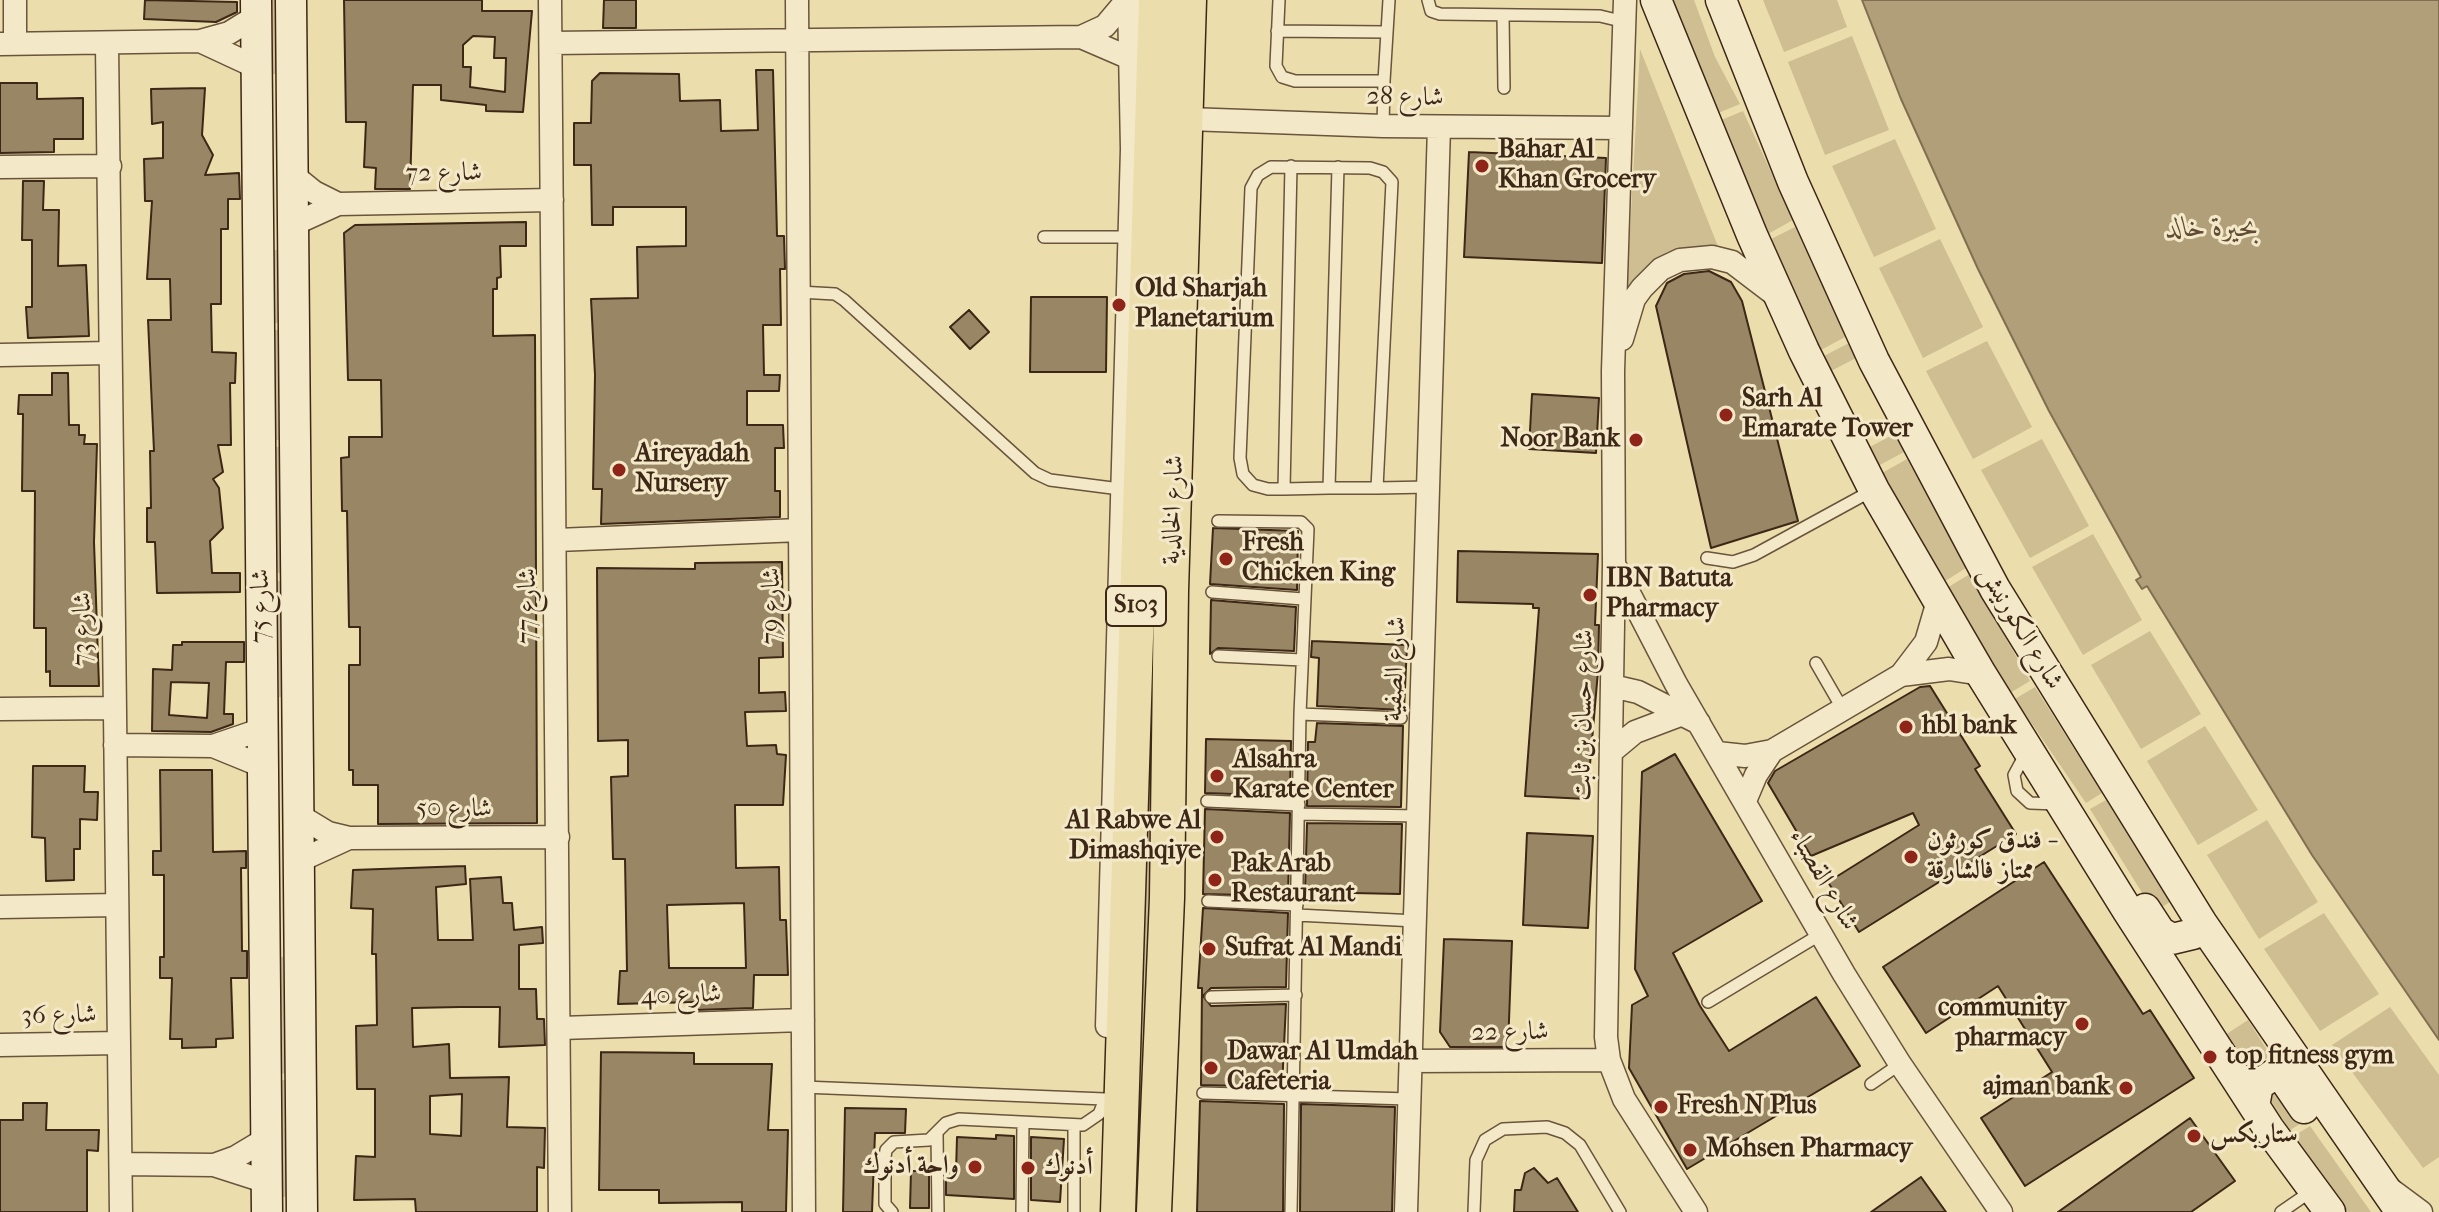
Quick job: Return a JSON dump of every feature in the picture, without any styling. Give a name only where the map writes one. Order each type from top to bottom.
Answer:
[{"type":"main road","name":"شارع 75","points":[[291,0],[302,1212]]},
{"type":"main road","name":"شارع الخالدية","points":[[1118,1212],[1134,367],[1156,0]]},
{"type":"main road","name":"شارع الخالدية","points":[[1154,1212],[1188,119],[1189,0]]},
{"type":"main road","points":[[1188,74],[1214,0]]},
{"type":"main road","points":[[1656,0],[1694,100],[1782,301],[1874,490],[1981,674],[2088,846],[2254,1106],[2322,1201]]},
{"type":"main road","name":"شارع الكورنيش","points":[[1721,0],[1806,211],[1874,361],[1995,589],[2201,922],[2401,1212]]},
{"type":"main road","name":"شارع 75","points":[[256,9],[267,1212]]},
{"type":"main road","points":[[257,150],[270,166],[277,213],[284,221],[294,224]]},
{"type":"main road","points":[[263,729],[274,734],[281,744],[284,787],[300,810]]},
{"type":"main road","points":[[2088,846],[2127,881],[2165,936],[2186,938],[2201,922]]},
{"type":"main road","points":[[2254,1106],[2261,1080],[2279,1076],[2318,1125],[2347,1137]]},
{"type":"street","points":[[15,0],[8,44],[107,45],[200,41],[229,33],[256,9]]},
{"type":"street","name":"شارع 77","points":[[550,0],[557,540],[560,1212]]},
{"type":"street","name":"شارع 79","points":[[797,0],[804,1212]]},
{"type":"street","points":[[551,43],[1081,37],[1105,26],[1128,0]]},
{"type":"street","points":[[1105,1099],[1120,489],[1134,367],[1127,237],[1132,59],[1128,0]]},
{"type":"street","name":"شارع حسان بن ثابت","points":[[1626,11],[1613,371],[1614,565],[1606,1037],[1609,1060],[1633,1117],[1696,1212]]},
{"type":"street","points":[[1081,37],[1132,59]]},
{"type":"street","points":[[200,41],[256,67]]},
{"type":"street","name":"شارع 73","points":[[107,45],[121,1212]]},
{"type":"street","name":"شارع 28","points":[[1188,119],[1383,126],[1621,128]]},
{"type":"street","name":"شارع الصفية","points":[[1406,1212],[1439,127]]},
{"type":"street","points":[[0,167],[110,166]]},
{"type":"street","points":[[293,175],[314,192],[338,204]]},
{"type":"street","name":"شارع 72","points":[[294,224],[338,204],[552,200]]},
{"type":"street","name":"شارع حسان بن ثابت","points":[[1613,371],[1634,299],[1651,278],[1680,260],[1712,257],[1732,262],[1782,301]]},
{"type":"street","points":[[0,355],[110,353]]},
{"type":"street","points":[[557,540],[800,530]]},
{"type":"street","name":"شارع القصباء","points":[[1614,565],[1690,719],[1717,753],[1900,1064],[2001,1212]]},
{"type":"street","points":[[1901,675],[1926,642],[1938,601]]},
{"type":"street","points":[[1717,753],[1745,756],[1772,751],[1901,675],[1941,669],[1981,674]]},
{"type":"street","points":[[1612,686],[1638,692],[1690,719]]},
{"type":"street","points":[[0,709],[113,708]]},
{"type":"street","points":[[1611,713],[1690,719]]},
{"type":"street","points":[[1611,752],[1635,732],[1690,719]]},
{"type":"street","points":[[115,745],[213,746],[263,729]]},
{"type":"street","points":[[213,746],[262,766]]},
{"type":"street","points":[[1745,801],[1756,775],[1772,751]]},
{"type":"street","name":"شارع 50","points":[[300,810],[318,829],[349,838],[558,837]]},
{"type":"street","name":"شارع 50","points":[[301,860],[349,838]]},
{"type":"street","points":[[0,907],[117,905]]},
{"type":"street","name":"شارع 40","points":[[561,1028],[803,1020]]},
{"type":"street","name":"شارع 36","points":[[0,1045],[119,1043]]},
{"type":"street","name":"شارع 22","points":[[1411,1061],[1609,1060]]},
{"type":"street","points":[[214,1165],[236,1157],[266,1139]]},
{"type":"street","points":[[122,1164],[214,1165],[267,1182]]},
{"type":"street","points":[[2378,1182],[2421,1212]]},
{"type":"lane","points":[[1279,0],[1276,66],[1286,79],[1384,81]]},
{"type":"lane","points":[[1383,126],[1389,0]]},
{"type":"lane","points":[[1428,0],[1435,14],[1600,16],[1626,11]]},
{"type":"lane","points":[[1503,15],[1504,88]]},
{"type":"lane","points":[[1277,31],[1386,32]]},
{"type":"lane","points":[[1377,488],[1393,189],[1388,177],[1377,169],[1291,166],[1264,170],[1251,188],[1240,466],[1253,485],[1284,489],[1329,488],[1377,488],[1429,487]]},
{"type":"lane","points":[[1284,489],[1291,166]]},
{"type":"lane","points":[[1329,488],[1338,167]]},
{"type":"lane","points":[[1044,237],[1127,237]]},
{"type":"lane","points":[[799,292],[835,294],[844,300],[1035,473],[1050,480],[1120,489]]},
{"type":"lane","points":[[1707,558],[1723,562],[1754,555],[1874,490]]},
{"type":"lane","points":[[1218,521],[1301,522],[1307,525],[1300,714],[1291,1212]]},
{"type":"lane","points":[[1212,592],[1303,599]]},
{"type":"lane","points":[[1218,656],[1302,660]]},
{"type":"lane","points":[[1816,663],[1842,708]]},
{"type":"lane","points":[[1300,714],[1401,718]]},
{"type":"lane","points":[[1207,801],[1298,810],[1420,816]]},
{"type":"lane","points":[[1208,901],[1417,921]]},
{"type":"lane","points":[[1708,1002],[1821,934]]},
{"type":"lane","points":[[1211,997],[1296,995]]},
{"type":"lane","points":[[1871,1084],[1900,1064]]},
{"type":"lane","points":[[803,1087],[1105,1099],[1095,1119],[1074,1126],[959,1119],[946,1123],[926,1142],[894,1142],[886,1150],[885,1197],[892,1212]]},
{"type":"lane","points":[[1203,1093],[1409,1099]]},
{"type":"lane","points":[[1022,1212],[1023,1123]]},
{"type":"lane","points":[[1074,1126],[1074,1212]]},
{"type":"lane","points":[[1474,1212],[1476,1160],[1485,1140],[1503,1129],[1547,1127],[1565,1133],[1580,1145],[1620,1212]]},
{"type":"lane","points":[[937,1134],[938,1212]]},
{"type":"lane","points":[[2281,1212],[2322,1201]]},
{"type":"shaded area","points":[[268,0],[279,0],[280,74],[268,74]]},
{"type":"shaded area","points":[[1673,0],[1694,0],[1715,57],[1740,104],[1716,114]]},
{"type":"shaded area","points":[[1763,0],[1837,0],[1847,27],[1784,52]]},
{"type":"shaded area","points":[[1852,36],[1889,130],[1825,155],[1788,62]]},
{"type":"shaded area","points":[[1640,49],[1719,249],[1696,246],[1667,252],[1627,286]]},
{"type":"shaded area","points":[[1743,111],[1793,220],[1768,234],[1719,121]]},
{"type":"shaded area","points":[[1895,139],[1936,229],[1874,257],[1832,166]]},
{"type":"shaded area","points":[[1795,227],[1847,336],[1821,350],[1771,239]]},
{"type":"shaded area","points":[[1940,239],[1983,327],[1923,358],[1879,268]]},
{"type":"shaded area","points":[[270,250],[282,250],[283,323],[271,323]]},
{"type":"shaded area","points":[[271,330],[282,330],[284,440],[272,440]]},
{"type":"shaded area","points":[[1987,341],[2032,427],[1973,459],[1926,371]]},
{"type":"shaded area","points":[[1849,343],[1856,358],[1831,371],[1824,356]]},
{"type":"shaded area","points":[[1894,434],[1904,452],[1878,466],[1868,448]]},
{"type":"shaded area","points":[[2042,439],[2089,526],[2030,558],[1981,470]]},
{"type":"shaded area","points":[[272,447],[284,447],[285,573],[274,573]]},
{"type":"shaded area","points":[[1907,459],[1966,568],[1942,583],[1882,473]]},
{"type":"shaded area","points":[[2093,534],[2142,620],[2083,655],[2032,567]]},
{"type":"shaded area","points":[[1970,574],[2030,681],[2010,693],[1945,589]]},
{"type":"shaded area","points":[[274,581],[285,581],[287,697],[275,697]]},
{"type":"shaded area","points":[[2150,631],[2201,714],[2141,749],[2091,665]]},
{"type":"shaded area","points":[[2035,687],[2102,793],[2086,803],[2015,699]]},
{"type":"shaded area","points":[[2205,726],[2258,810],[2198,845],[2147,761]]},
{"type":"shaded area","points":[[1146,736],[1158,736],[1146,1107],[1134,1107]]},
{"type":"shaded area","points":[[2106,800],[2170,902],[2154,912],[2090,809]]},
{"type":"shaded area","points":[[2267,820],[2318,902],[2259,939],[2207,855]]},
{"type":"shaded area","points":[[2324,913],[2379,994],[2320,1031],[2264,949]]},
{"type":"shaded area","points":[[277,957],[288,957],[290,1073],[278,1074]]},
{"type":"shaded area","points":[[2390,1007],[2439,1075],[2439,1157],[2423,1168],[2332,1045]]},
{"type":"shaded area","points":[[2248,1020],[2271,1056],[2257,1063],[2250,1073],[2225,1035]]},
{"type":"shaded area","points":[[278,1080],[289,1080],[290,1197],[279,1197]]},
{"type":"shaded area","points":[[2275,1091],[2305,1121],[2290,1130],[2271,1101]]},
{"type":"shaded area","points":[[1135,1114],[1147,1114],[1143,1212],[1131,1212]]},
{"type":"shaded area","points":[[2310,1126],[2371,1212],[2348,1212],[2294,1136]]},
{"type":"water","name":"بحيرة خالد","points":[[1862,0],[2439,0],[2439,1040],[2312,855],[2147,586],[2142,589],[2136,580],[2141,577],[2049,411],[1978,269],[1901,99]]},
{"type":"building","points":[[145,0],[237,2],[237,12],[216,22],[144,19]]},
{"type":"building","points":[[344,0],[482,0],[482,11],[532,11],[523,112],[486,111],[486,105],[441,100],[441,85],[413,85],[410,189],[375,189],[376,168],[364,167],[366,122],[346,122]],"holes":[[[473,36],[495,37],[494,58],[506,58],[505,92],[470,87],[471,67],[463,67],[463,45]]]},
{"type":"building","points":[[604,0],[636,0],[636,28],[603,28]]},
{"type":"building","points":[[756,70],[773,70],[777,236],[784,236],[785,269],[780,269],[781,325],[763,325],[764,375],[780,375],[779,391],[747,391],[747,425],[783,425],[784,448],[775,448],[775,491],[780,491],[780,517],[601,524],[602,489],[593,489],[595,375],[591,299],[638,298],[637,247],[686,246],[686,207],[613,207],[613,225],[592,225],[591,165],[574,165],[574,123],[591,123],[592,81],[600,73],[679,74],[680,101],[720,100],[721,131],[758,130]]},
{"type":"building","points":[[0,83],[37,83],[37,99],[83,98],[83,139],[54,139],[54,152],[0,153]]},
{"type":"building","points":[[205,88],[202,135],[213,155],[205,175],[239,173],[240,199],[228,199],[228,229],[221,229],[221,304],[211,304],[212,352],[236,353],[235,383],[230,383],[231,445],[218,445],[223,472],[213,479],[219,488],[223,528],[210,541],[212,573],[240,573],[240,592],[157,593],[155,542],[147,542],[147,508],[151,508],[150,451],[154,451],[148,320],[171,320],[170,279],[147,279],[152,201],[145,201],[144,159],[163,158],[163,122],[152,124],[151,89]]},
{"type":"building","points":[[1469,152],[1606,158],[1602,263],[1464,257]]},
{"type":"building","points":[[23,181],[44,181],[43,210],[59,210],[58,266],[86,265],[89,336],[28,338],[26,307],[32,307],[32,240],[22,240]]},
{"type":"building","points":[[526,222],[526,246],[500,246],[501,277],[497,278],[497,289],[493,289],[493,336],[535,335],[537,823],[378,824],[378,785],[353,785],[353,770],[349,770],[349,665],[360,665],[360,627],[349,627],[347,511],[342,511],[341,458],[349,457],[349,437],[382,437],[381,380],[348,380],[344,233],[355,225]]},
{"type":"building","name":"Sarh Al Emarate Tower","points":[[1709,271],[1731,282],[1742,301],[1798,521],[1711,548],[1656,306],[1667,283],[1684,274]]},
{"type":"building","points":[[1031,297],[1107,297],[1106,372],[1030,372]]},
{"type":"building","points":[[969,310],[989,332],[970,349],[950,327]]},
{"type":"building","points":[[52,373],[68,373],[69,425],[79,425],[79,435],[85,435],[84,444],[97,444],[94,542],[99,686],[50,686],[50,671],[46,672],[46,628],[34,628],[35,491],[22,491],[23,414],[18,414],[19,395],[52,395]]},
{"type":"building","points":[[1532,394],[1599,398],[1596,453],[1529,449]]},
{"type":"building","points":[[1213,528],[1298,531],[1297,590],[1210,584]]},
{"type":"building","points":[[1458,551],[1598,554],[1595,625],[1599,625],[1598,671],[1587,799],[1525,796],[1539,608],[1533,608],[1533,604],[1457,602]]},
{"type":"building","points":[[782,562],[783,657],[759,658],[759,693],[785,692],[786,711],[745,712],[747,746],[776,745],[777,754],[786,755],[783,805],[735,805],[736,868],[779,867],[780,920],[786,920],[788,975],[754,975],[753,1008],[695,1010],[695,1002],[618,1004],[620,971],[627,971],[625,859],[613,859],[611,777],[628,776],[628,740],[598,741],[597,568],[695,569],[695,563]],"holes":[[[744,903],[746,968],[669,968],[667,905]]]},
{"type":"building","points":[[1211,600],[1296,607],[1294,651],[1218,648],[1210,654]]},
{"type":"building","points":[[1312,641],[1407,645],[1404,710],[1317,706],[1319,658],[1311,657]]},
{"type":"building","points":[[182,642],[244,642],[244,662],[226,662],[224,714],[233,714],[233,724],[211,732],[152,731],[153,669],[172,670],[173,645],[182,645]],"holes":[[[171,682],[209,683],[207,718],[169,715]]]},
{"type":"building","points":[[1930,686],[1980,766],[1975,769],[2016,834],[1859,932],[1828,882],[1919,825],[1913,813],[1811,856],[1768,783],[1775,771],[1920,687]]},
{"type":"building","points":[[1317,723],[1403,726],[1401,807],[1307,806],[1308,742],[1315,742]]},
{"type":"building","points":[[1206,739],[1291,741],[1290,796],[1205,793]]},
{"type":"building","points":[[1675,754],[1762,901],[1673,953],[1700,1006],[1729,1051],[1816,997],[1860,1066],[1687,1169],[1629,1068],[1632,1005],[1648,996],[1635,969],[1642,772]]},
{"type":"building","points":[[33,766],[85,766],[84,792],[98,792],[97,820],[80,819],[80,849],[74,849],[74,880],[46,881],[45,838],[32,837]]},
{"type":"building","points":[[160,770],[212,770],[213,852],[246,851],[246,868],[241,868],[242,951],[247,951],[247,978],[231,978],[233,1038],[216,1039],[216,1047],[182,1048],[182,1039],[170,1039],[172,978],[160,978],[160,957],[164,957],[164,875],[153,875],[153,851],[161,851]]},
{"type":"building","points":[[1205,809],[1290,813],[1288,896],[1203,894]]},
{"type":"building","points":[[1307,823],[1402,824],[1400,894],[1305,892]]},
{"type":"building","points":[[1527,833],[1593,836],[1588,928],[1523,925]]},
{"type":"building","points":[[2044,862],[2143,1014],[2150,1010],[2194,1078],[2025,1186],[1981,1118],[2052,1072],[1998,986],[1926,1033],[1883,967]]},
{"type":"building","points":[[465,866],[466,884],[436,887],[438,940],[473,940],[470,879],[501,877],[503,903],[512,903],[514,930],[542,927],[543,943],[519,945],[519,989],[536,989],[537,1019],[544,1019],[545,1045],[499,1047],[500,1007],[412,1008],[413,1047],[449,1044],[450,1078],[509,1077],[507,1127],[545,1128],[544,1168],[537,1167],[537,1212],[416,1212],[415,1199],[354,1200],[356,1156],[375,1157],[375,1089],[357,1089],[356,1026],[377,1025],[376,954],[372,954],[373,909],[351,908],[353,870]],"holes":[[[462,1094],[461,1136],[430,1134],[430,1096]]]},
{"type":"building","points":[[1203,908],[1288,913],[1286,987],[1211,988],[1203,996],[1211,1006],[1286,1004],[1282,1087],[1201,1085],[1202,988],[1198,988]]},
{"type":"building","points":[[1444,939],[1512,941],[1508,1047],[1450,1047],[1440,1032]]},
{"type":"building","points":[[601,1052],[694,1053],[694,1064],[772,1064],[768,1130],[788,1130],[786,1212],[742,1212],[742,1202],[659,1203],[659,1190],[599,1190]]},
{"type":"building","points":[[1200,1101],[1284,1104],[1283,1212],[1197,1212]]},
{"type":"building","points":[[23,1103],[47,1103],[46,1130],[99,1130],[98,1151],[87,1150],[87,1212],[0,1212],[0,1120],[23,1120]]},
{"type":"building","points":[[1301,1104],[1395,1107],[1392,1212],[1300,1212]]},
{"type":"building","points":[[845,1108],[906,1109],[905,1133],[875,1133],[872,1212],[843,1212]]},
{"type":"building","points":[[2190,1118],[2235,1181],[2191,1212],[2058,1212]]},
{"type":"building","name":"واحة أدنوك","points":[[996,1135],[1014,1136],[1014,1199],[946,1195],[946,1172],[956,1172],[957,1137],[996,1139]]},
{"type":"building","points":[[1031,1137],[1064,1139],[1060,1202],[1031,1200]]},
{"type":"building","points":[[1534,1168],[1548,1183],[1557,1178],[1578,1212],[1514,1212],[1515,1190],[1521,1190],[1525,1173]]},
{"type":"building","points":[[911,1171],[929,1171],[929,1208],[910,1208]]},
{"type":"building","points":[[1921,1177],[1946,1212],[1871,1212]]},
{"type":"place","name":"Bahar Al Khan Grocery","points":[[1482,166]]},
{"type":"place","name":"Old Sharjah Planetarium","points":[[1119,305]]},
{"type":"place","name":"Sarh Al Emarate Tower","points":[[1726,415]]},
{"type":"place","name":"Noor Bank","points":[[1636,440]]},
{"type":"place","name":"Aireyadah Nursery","points":[[619,470]]},
{"type":"place","name":"Fresh Chicken King","points":[[1226,559]]},
{"type":"place","name":"IBN Batuta Pharmacy","points":[[1590,595]]},
{"type":"place","name":"hbl bank","points":[[1906,727]]},
{"type":"place","name":"Alsahra Karate Center","points":[[1217,776]]},
{"type":"place","name":"Al Rabwe Al Dimashqiye","points":[[1217,837]]},
{"type":"place","name":"فندق كورثون - ممتاز فالشارقة","points":[[1911,857]]},
{"type":"place","name":"Pak Arab Restaurant","points":[[1215,880]]},
{"type":"place","name":"Sufrat Al Mandi","points":[[1209,949]]},
{"type":"place","name":"community pharmacy","points":[[2082,1024]]},
{"type":"place","name":"top fitness gym","points":[[2210,1057]]},
{"type":"place","name":"Dawar Al Umdah Cafeteria","points":[[1211,1068]]},
{"type":"place","name":"ajman bank","points":[[2126,1088]]},
{"type":"place","name":"Fresh N Plus","points":[[1661,1107]]},
{"type":"place","name":"ستاربكس","points":[[2194,1136]]},
{"type":"place","name":"Mohsen Pharmacy","points":[[1690,1150]]},
{"type":"place","name":"واحة أدنوك","points":[[975,1167]]},
{"type":"place","name":"أدنوك","points":[[1028,1168]]}]
